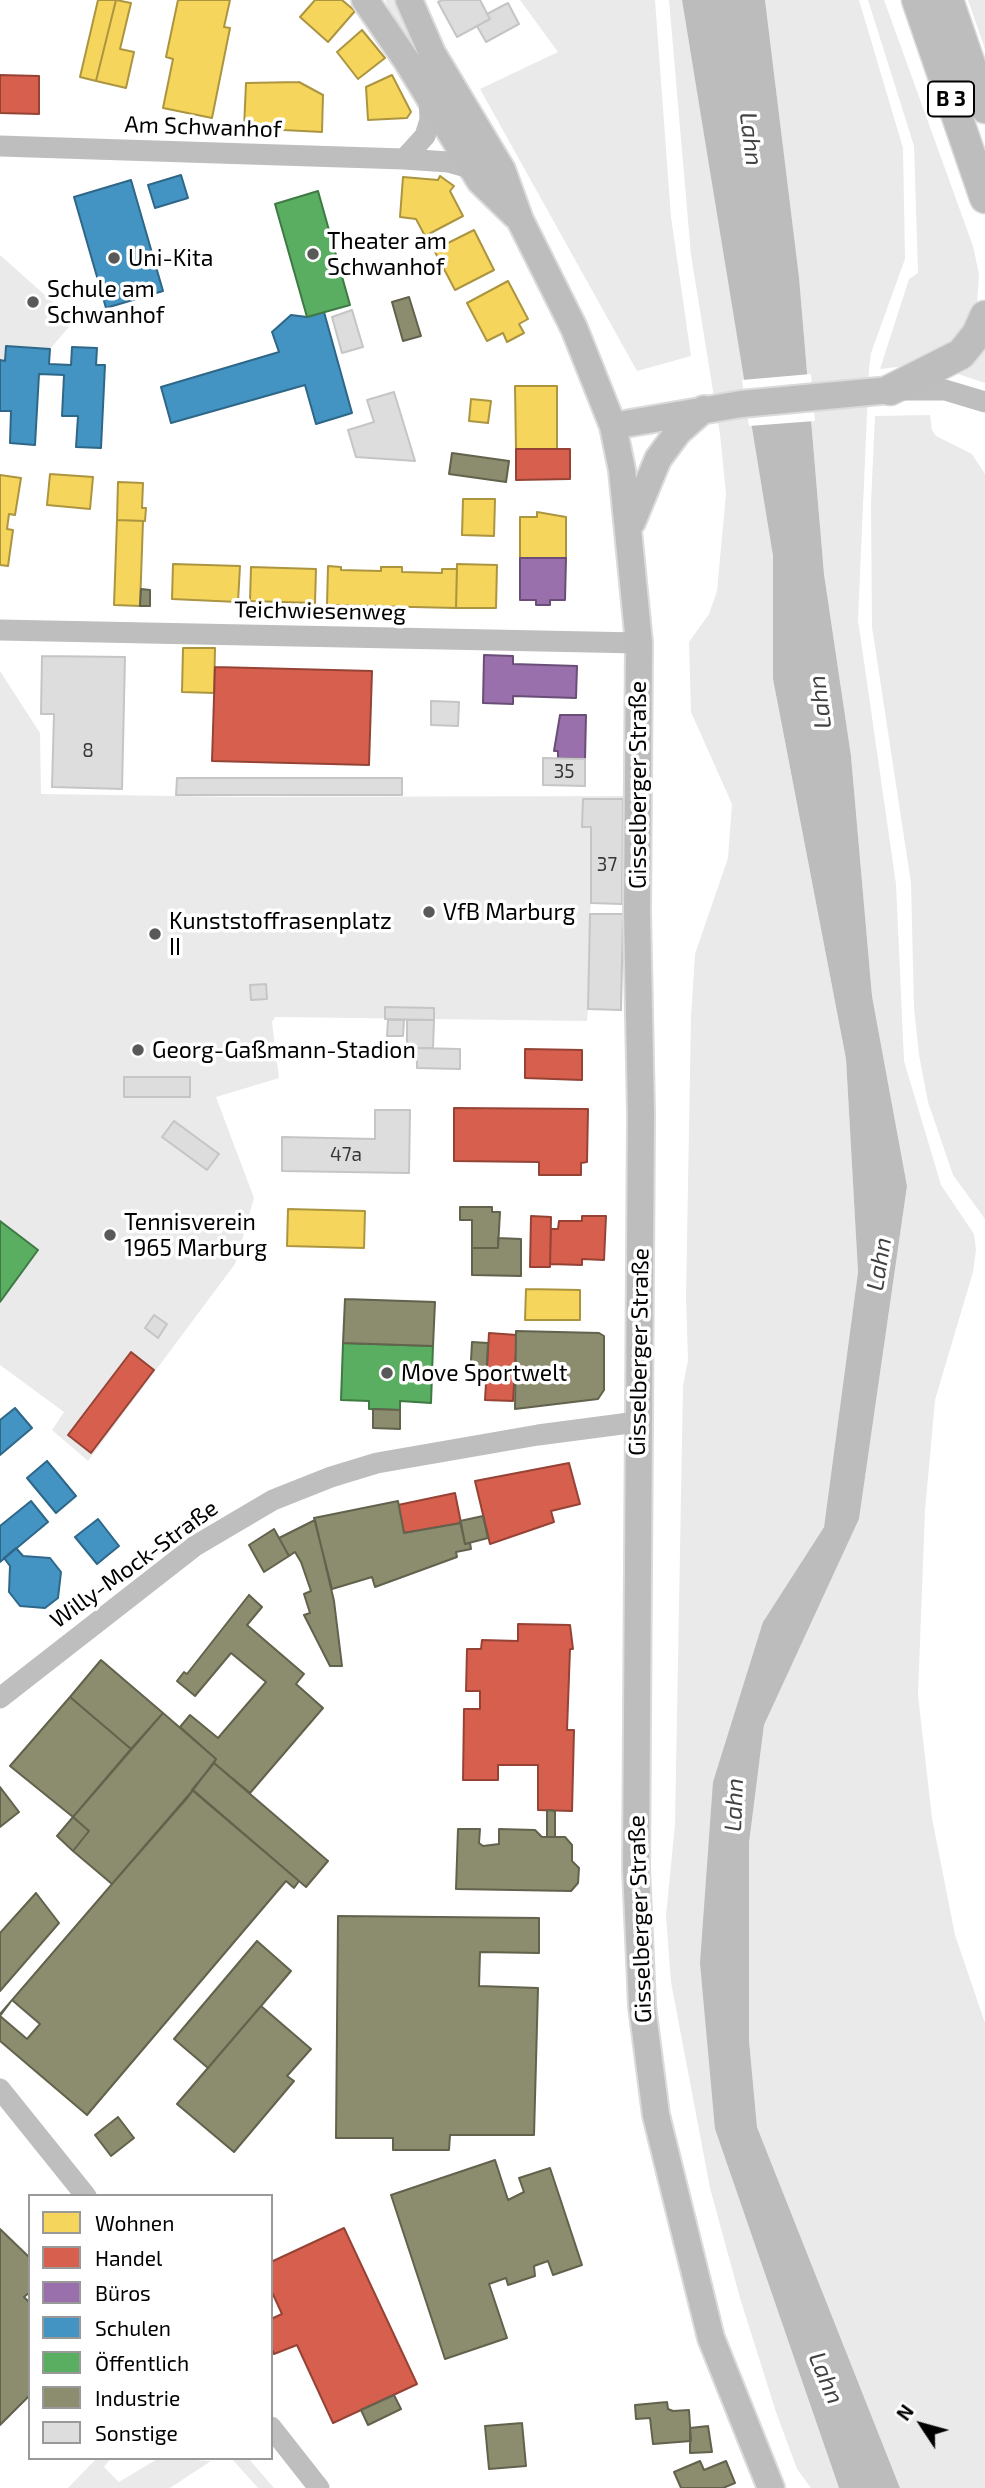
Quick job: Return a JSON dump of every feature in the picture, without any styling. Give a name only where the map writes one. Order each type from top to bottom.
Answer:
[{"type":"highway","name":"B 3","points":[[917,0],[985,198]]},
{"type":"highway","name":"B 3","points":[[948,0],[985,108]]},
{"type":"highway","points":[[890,390],[934,380],[977,334],[985,316]]},
{"type":"main road","name":"Gisselberger Straße","points":[[368,2],[473,169],[487,188],[520,220]]},
{"type":"main road","name":"Gisselberger Straße","points":[[411,2],[432,53],[502,170],[520,220],[574,328],[613,426],[630,527],[639,643],[637,911],[641,1114],[636,1868],[646,2043],[656,2115],[711,2338],[771,2488]]},
{"type":"main road","points":[[613,426],[704,409],[890,390]]},
{"type":"main road","points":[[630,527],[658,459],[678,432],[704,409]]},
{"type":"street","points":[[404,159],[425,136],[430,120],[429,98]]},
{"type":"street","name":"Am Schwanhof","points":[[0,146],[404,159],[447,162],[473,169]]},
{"type":"street","points":[[934,380],[985,402]]},
{"type":"street","name":"Teichwiesenweg","points":[[0,630],[639,643]]},
{"type":"street","name":"Willy-Mock-Straße","points":[[0,1698],[195,1546],[273,1500],[331,1477],[377,1463],[538,1435],[637,1422]]},
{"type":"street","points":[[0,2089],[84,2194]]},
{"type":"street","points":[[273,2430],[319,2488]]},
{"type":"shaded area","points":[[385,0],[397,0],[468,129],[397,30]]},
{"type":"shaded area","points":[[520,0],[655,0],[671,217],[691,356],[637,371],[480,89],[558,52]]},
{"type":"shaded area","points":[[669,0],[682,0],[729,281],[773,556],[773,679],[846,1059],[858,1272],[824,1527],[763,1622],[715,2129],[839,2488],[811,2488],[797,2469],[740,2298],[710,2188],[671,1982],[666,1916],[675,1824],[683,1386],[688,1360],[686,1297],[691,1017],[695,954],[728,858],[732,804],[691,712],[689,642],[709,614],[717,591],[726,494],[720,434],[691,255]]},
{"type":"shaded area","points":[[765,0],[859,0],[903,148],[905,259],[871,353],[869,368],[858,620],[896,884],[904,1061],[941,1185],[974,1234],[976,1250],[973,1272],[935,1400],[925,1510],[918,1695],[932,1818],[955,1935],[985,2023],[985,2488],[900,2488],[757,2127],[749,2040],[749,1843],[764,1725],[859,1519],[907,1186],[872,996],[851,756],[824,574],[799,277]]},
{"type":"shaded area","points":[[868,0],[884,0],[973,246],[979,274],[977,305],[961,336],[944,351],[914,365],[880,369],[909,279],[918,273],[914,146]]},
{"type":"shaded area","points":[[968,0],[985,0],[985,49]]},
{"type":"shaded area","points":[[0,255],[74,321],[50,349],[6,347],[5,361],[0,360]]},
{"type":"shaded area","points":[[985,338],[985,383],[952,372]]},
{"type":"shaded area","points":[[930,415],[932,430],[936,436],[972,454],[985,474],[985,1219],[953,1175],[928,1102],[919,1055],[914,1007],[911,883],[872,627],[871,503],[875,416]]},
{"type":"shaded area","name":"Georg-Gaßmann-Stadion","points":[[0,671],[40,733],[41,794],[241,797],[624,796],[622,904],[591,903],[590,913],[623,914],[621,1010],[588,1009],[587,1021],[275,1017],[272,1022],[279,1078],[216,1097],[254,1198],[235,1264],[88,1461],[52,1430],[64,1412],[0,1365]]},
{"type":"shaded area","points":[[95,2460],[109,2460],[104,2467],[119,2482],[156,2460],[211,2461],[170,2488],[68,2488]]},
{"type":"shaded area","points":[[233,2460],[250,2460],[274,2488],[258,2488]]},
{"type":"water","name":"Lahn","points":[[682,0],[765,0],[799,277],[824,574],[851,756],[872,996],[907,1186],[859,1519],[764,1725],[749,1843],[749,2040],[757,2127],[900,2488],[839,2488],[715,2129],[700,1963],[713,1782],[763,1622],[824,1527],[858,1272],[846,1059],[773,679],[773,556]]},
{"type":"pier","points":[[811,374],[815,421],[749,426],[742,380]]},
{"type":"building: Wohnen","points":[[98,0],[116,0],[96,81],[80,77]]},
{"type":"building: Wohnen","points":[[116,0],[131,3],[120,49],[134,52],[126,88],[96,81]]},
{"type":"building: Wohnen","points":[[178,0],[230,0],[224,27],[230,28],[212,118],[163,108],[173,59],[166,57]]},
{"type":"building: Wohnen","points":[[315,0],[342,0],[355,11],[328,42],[300,17]]},
{"type":"building: Wohnen","points":[[362,30],[385,58],[358,79],[337,52]]},
{"type":"building: Wohnen","points":[[392,75],[411,112],[407,118],[368,120],[366,87]]},
{"type":"building: Wohnen","points":[[299,82],[323,95],[322,132],[244,128],[246,83]]},
{"type":"building: Wohnen","points":[[440,176],[454,186],[450,191],[463,216],[425,236],[416,219],[400,217],[403,177],[438,180]]},
{"type":"building: Wohnen","points":[[474,230],[494,270],[455,290],[434,250]]},
{"type":"building: Wohnen","points":[[508,281],[528,319],[519,324],[524,333],[507,342],[503,333],[487,341],[467,303]]},
{"type":"building: Wohnen","points":[[515,386],[557,386],[557,449],[516,449]]},
{"type":"building: Wohnen","points":[[471,399],[491,401],[488,423],[469,421]]},
{"type":"building: Wohnen","points":[[50,474],[93,477],[90,509],[47,505]]},
{"type":"building: Wohnen","points":[[0,475],[21,478],[15,515],[9,514],[7,529],[13,530],[8,566],[0,565]]},
{"type":"building: Wohnen","points":[[118,482],[143,483],[142,508],[146,508],[145,521],[117,520]]},
{"type":"building: Wohnen","points":[[463,499],[495,499],[494,536],[462,535]]},
{"type":"building: Wohnen","points":[[537,512],[566,517],[566,558],[520,558],[520,517],[537,517]]},
{"type":"building: Wohnen","points":[[117,520],[143,521],[140,606],[114,605]]},
{"type":"building: Wohnen","points":[[173,564],[240,566],[238,602],[172,599]]},
{"type":"building: Wohnen","points":[[457,564],[497,565],[496,608],[456,608]]},
{"type":"building: Wohnen","points":[[328,566],[341,567],[341,570],[381,571],[381,567],[402,567],[402,572],[442,573],[442,569],[457,569],[456,608],[327,605]]},
{"type":"building: Wohnen","points":[[251,567],[316,569],[315,603],[250,601]]},
{"type":"building: Wohnen","points":[[183,648],[215,648],[214,693],[182,692]]},
{"type":"building: Wohnen","points":[[288,1209],[365,1211],[364,1248],[287,1246]]},
{"type":"building: Wohnen","points":[[526,1289],[580,1290],[580,1320],[525,1320]]},
{"type":"building: Handel","points":[[0,75],[39,76],[39,114],[0,113]]},
{"type":"building: Handel","points":[[516,449],[570,449],[570,479],[516,480]]},
{"type":"building: Handel","points":[[215,667],[372,671],[369,765],[212,761]]},
{"type":"building: Handel","points":[[525,1049],[582,1050],[582,1080],[525,1078]]},
{"type":"building: Handel","points":[[454,1108],[588,1109],[587,1162],[581,1163],[581,1175],[539,1175],[539,1162],[454,1161]]},
{"type":"building: Handel","points":[[531,1216],[551,1217],[550,1267],[530,1267]]},
{"type":"building: Handel","points":[[582,1216],[606,1216],[604,1260],[582,1259],[582,1265],[550,1264],[551,1229],[558,1229],[559,1221],[582,1221]]},
{"type":"building: Handel","points":[[489,1333],[517,1335],[513,1401],[485,1400]]},
{"type":"building: Handel","points":[[131,1352],[154,1370],[91,1453],[68,1435]]},
{"type":"building: Handel","points":[[569,1463],[580,1504],[551,1511],[554,1522],[490,1544],[475,1481]]},
{"type":"building: Handel","points":[[455,1493],[461,1523],[404,1533],[398,1505]]},
{"type":"building: Handel","points":[[518,1624],[570,1625],[573,1649],[570,1649],[567,1730],[574,1730],[572,1811],[538,1810],[538,1765],[498,1765],[498,1780],[463,1780],[464,1709],[480,1709],[480,1691],[466,1691],[467,1649],[481,1649],[482,1640],[518,1641]]},
{"type":"building: Handel","points":[[344,2228],[417,2384],[333,2423],[297,2345],[274,2354],[273,2352],[273,2318],[282,2314],[273,2294],[273,2261]]},
{"type":"building: Büros","points":[[520,558],[566,558],[565,600],[550,600],[550,605],[536,605],[536,600],[520,600]]},
{"type":"building: Büros","points":[[484,655],[513,656],[513,664],[577,666],[576,698],[513,696],[513,704],[483,703]]},
{"type":"building: Büros","points":[[560,715],[586,715],[585,759],[558,758],[558,751],[554,751]]},
{"type":"building: Schulen","points":[[181,175],[188,198],[155,208],[148,185]]},
{"type":"building: Schulen","name":"Uni-Kita","points":[[131,180],[163,291],[106,308],[74,197]]},
{"type":"building: Schulen","points":[[324,312],[352,413],[316,424],[305,385],[171,423],[161,387],[279,352],[272,332],[291,315],[307,317]]},
{"type":"building: Schulen","points":[[6,346],[50,349],[49,364],[71,365],[72,347],[97,348],[96,365],[105,365],[101,448],[76,447],[78,416],[62,416],[64,375],[39,374],[35,445],[10,443],[11,411],[0,411],[0,360],[5,361]]},
{"type":"building: Schulen","points":[[15,1408],[32,1428],[0,1455],[0,1420]]},
{"type":"building: Schulen","points":[[47,1461],[76,1496],[56,1513],[27,1478]]},
{"type":"building: Schulen","points":[[31,1501],[48,1522],[0,1562],[0,1526]]},
{"type":"building: Schulen","points":[[98,1519],[119,1546],[97,1564],[75,1537]]},
{"type":"building: Schulen","points":[[16,1548],[23,1556],[50,1558],[61,1572],[58,1598],[45,1608],[20,1606],[9,1592],[10,1566],[4,1558]]},
{"type":"building: Öffentlich","name":"Theater am Schwanhof","points":[[318,191],[350,305],[307,317],[275,204]]},
{"type":"building: Öffentlich","points":[[0,1221],[38,1250],[0,1302]]},
{"type":"building: Öffentlich","name":"Move Sportwelt","points":[[343,1343],[433,1346],[431,1403],[400,1401],[400,1410],[369,1409],[369,1401],[341,1400]]},
{"type":"building: Industrie","points":[[409,297],[421,336],[403,341],[392,302]]},
{"type":"building: Industrie","points":[[452,453],[509,461],[506,482],[449,474]]},
{"type":"building: Industrie","points":[[141,589],[150,590],[150,606],[140,606]]},
{"type":"building: Industrie","points":[[460,1207],[492,1207],[492,1212],[500,1212],[498,1248],[472,1248],[472,1220],[460,1220]]},
{"type":"building: Industrie","points":[[498,1238],[521,1239],[521,1276],[472,1275],[472,1248],[498,1248]]},
{"type":"building: Industrie","points":[[345,1299],[435,1302],[433,1346],[343,1343]]},
{"type":"building: Industrie","points":[[516,1331],[599,1333],[604,1336],[604,1390],[598,1399],[515,1409]]},
{"type":"building: Industrie","points":[[472,1342],[488,1343],[486,1379],[470,1378]]},
{"type":"building: Industrie","points":[[373,1409],[400,1410],[400,1429],[373,1428]]},
{"type":"building: Industrie","points":[[398,1501],[404,1533],[461,1523],[465,1544],[470,1543],[471,1549],[456,1552],[457,1557],[375,1587],[372,1577],[332,1589],[314,1518]]},
{"type":"building: Industrie","points":[[483,1516],[488,1538],[465,1544],[460,1521]]},
{"type":"building: Industrie","points":[[315,1520],[334,1601],[342,1666],[330,1666],[304,1615],[310,1613],[304,1594],[311,1591],[295,1552],[289,1556],[279,1538]]},
{"type":"building: Industrie","points":[[274,1529],[289,1556],[264,1572],[249,1545]]},
{"type":"building: Industrie","points":[[249,1595],[262,1607],[247,1625],[304,1674],[296,1684],[323,1708],[250,1793],[214,1763],[216,1759],[180,1727],[190,1715],[218,1738],[266,1682],[231,1653],[195,1696],[177,1681],[184,1672],[187,1674]]},
{"type":"building: Industrie","points":[[101,1660],[163,1713],[131,1749],[70,1697]]},
{"type":"building: Industrie","points":[[70,1697],[131,1749],[73,1817],[10,1766]]},
{"type":"building: Industrie","points":[[163,1713],[216,1759],[188,1797],[112,1884],[73,1851],[89,1831],[73,1817]]},
{"type":"building: Industrie","points":[[214,1763],[328,1861],[306,1887],[192,1790]]},
{"type":"building: Industrie","points":[[0,1787],[19,1812],[0,1827]]},
{"type":"building: Industrie","points":[[193,1790],[299,1881],[294,1888],[286,1881],[87,2115],[0,2041],[0,2014]]},
{"type":"building: Industrie","points":[[547,1810],[555,1811],[555,1837],[547,1837]]},
{"type":"building: Industrie","points":[[73,1817],[89,1831],[73,1851],[57,1836]]},
{"type":"building: Industrie","points":[[458,1829],[480,1829],[479,1843],[483,1846],[499,1844],[499,1829],[535,1830],[542,1837],[565,1837],[572,1845],[572,1861],[579,1868],[578,1883],[571,1891],[456,1889]]},
{"type":"building: Industrie","points":[[36,1893],[59,1923],[0,1991],[0,1933]]},
{"type":"building: Industrie","points":[[338,1916],[539,1918],[539,1953],[480,1952],[479,1986],[538,1988],[534,2135],[450,2135],[449,2150],[393,2150],[393,2138],[336,2138]]},
{"type":"building: Industrie","points":[[257,1941],[291,1971],[208,2068],[174,2039]]},
{"type":"building: Industrie","points":[[12,2000],[40,2024],[27,2039],[0,2016]]},
{"type":"building: Industrie","points":[[261,2006],[311,2049],[287,2076],[294,2081],[234,2152],[177,2104]]},
{"type":"building: Industrie","points":[[118,2117],[134,2138],[111,2156],[95,2135]]},
{"type":"building: Industrie","points":[[495,2160],[508,2200],[524,2192],[519,2178],[550,2168],[582,2265],[553,2275],[548,2261],[534,2266],[535,2276],[508,2285],[506,2278],[489,2284],[507,2338],[445,2359],[391,2195]]},
{"type":"building: Industrie","points":[[0,2229],[28,2256],[28,2294],[24,2297],[28,2301],[28,2397],[0,2425]]},
{"type":"building: Industrie","points":[[394,2395],[401,2409],[368,2425],[361,2410]]},
{"type":"building: Industrie","points":[[667,2402],[668,2409],[673,2411],[689,2410],[691,2441],[653,2444],[650,2418],[636,2419],[635,2405]]},
{"type":"building: Industrie","points":[[522,2423],[526,2466],[489,2469],[485,2426]]},
{"type":"building: Industrie","points":[[708,2426],[712,2452],[690,2453],[690,2428]]},
{"type":"building: Industrie","points":[[700,2461],[704,2470],[726,2461],[735,2483],[723,2488],[681,2488],[674,2472]]},
{"type":"building: Sonstige","points":[[480,0],[490,19],[457,37],[438,2]]},
{"type":"building: Sonstige","points":[[508,3],[519,24],[486,42],[477,26],[490,19],[487,14]]},
{"type":"building: Sonstige","points":[[352,310],[363,347],[342,353],[332,317]]},
{"type":"building: Sonstige","points":[[394,392],[415,461],[356,457],[348,430],[374,422],[367,400]]},
{"type":"building: Sonstige","points":[[42,656],[125,657],[122,789],[52,787],[54,714],[41,714]]},
{"type":"building: Sonstige","points":[[431,701],[459,702],[458,726],[431,725]]},
{"type":"building: Sonstige","points":[[543,758],[585,759],[585,786],[543,785]]},
{"type":"building: Sonstige","points":[[177,778],[402,778],[402,795],[176,795]]},
{"type":"building: Sonstige","points":[[583,799],[623,799],[622,904],[591,903],[591,827],[582,827]]},
{"type":"building: Sonstige","points":[[590,914],[623,914],[621,1010],[588,1009]]},
{"type":"building: Sonstige","points":[[266,984],[267,999],[251,1000],[250,985]]},
{"type":"building: Sonstige","points":[[385,1007],[434,1008],[434,1020],[385,1019]]},
{"type":"building: Sonstige","points":[[388,1020],[404,1020],[403,1036],[387,1036]]},
{"type":"building: Sonstige","points":[[407,1020],[434,1020],[433,1048],[407,1048]]},
{"type":"building: Sonstige","points":[[417,1048],[460,1049],[460,1069],[417,1068]]},
{"type":"building: Sonstige","points":[[124,1077],[190,1077],[190,1097],[124,1097]]},
{"type":"building: Sonstige","points":[[375,1110],[410,1110],[409,1173],[282,1171],[282,1137],[375,1139]]},
{"type":"building: Sonstige","points":[[174,1121],[219,1154],[207,1170],[162,1137]]},
{"type":"building: Sonstige","points":[[154,1315],[167,1324],[158,1338],[145,1328]]},
{"type":"place","name":"Theater am Schwanhof","points":[[313,254]]},
{"type":"place","name":"Uni-Kita","points":[[114,258]]},
{"type":"place","name":"Schule am Schwanhof","points":[[33,302]]},
{"type":"place","name":"VfB Marburg","points":[[429,912]]},
{"type":"place","name":"Kunststoffrasenplatz II","points":[[155,934]]},
{"type":"place","name":"Georg-Gaßmann-Stadion","points":[[138,1050]]},
{"type":"place","name":"Tennisverein 1965 Marburg","points":[[110,1235]]},
{"type":"place","name":"Move Sportwelt","points":[[387,1373]]}]
